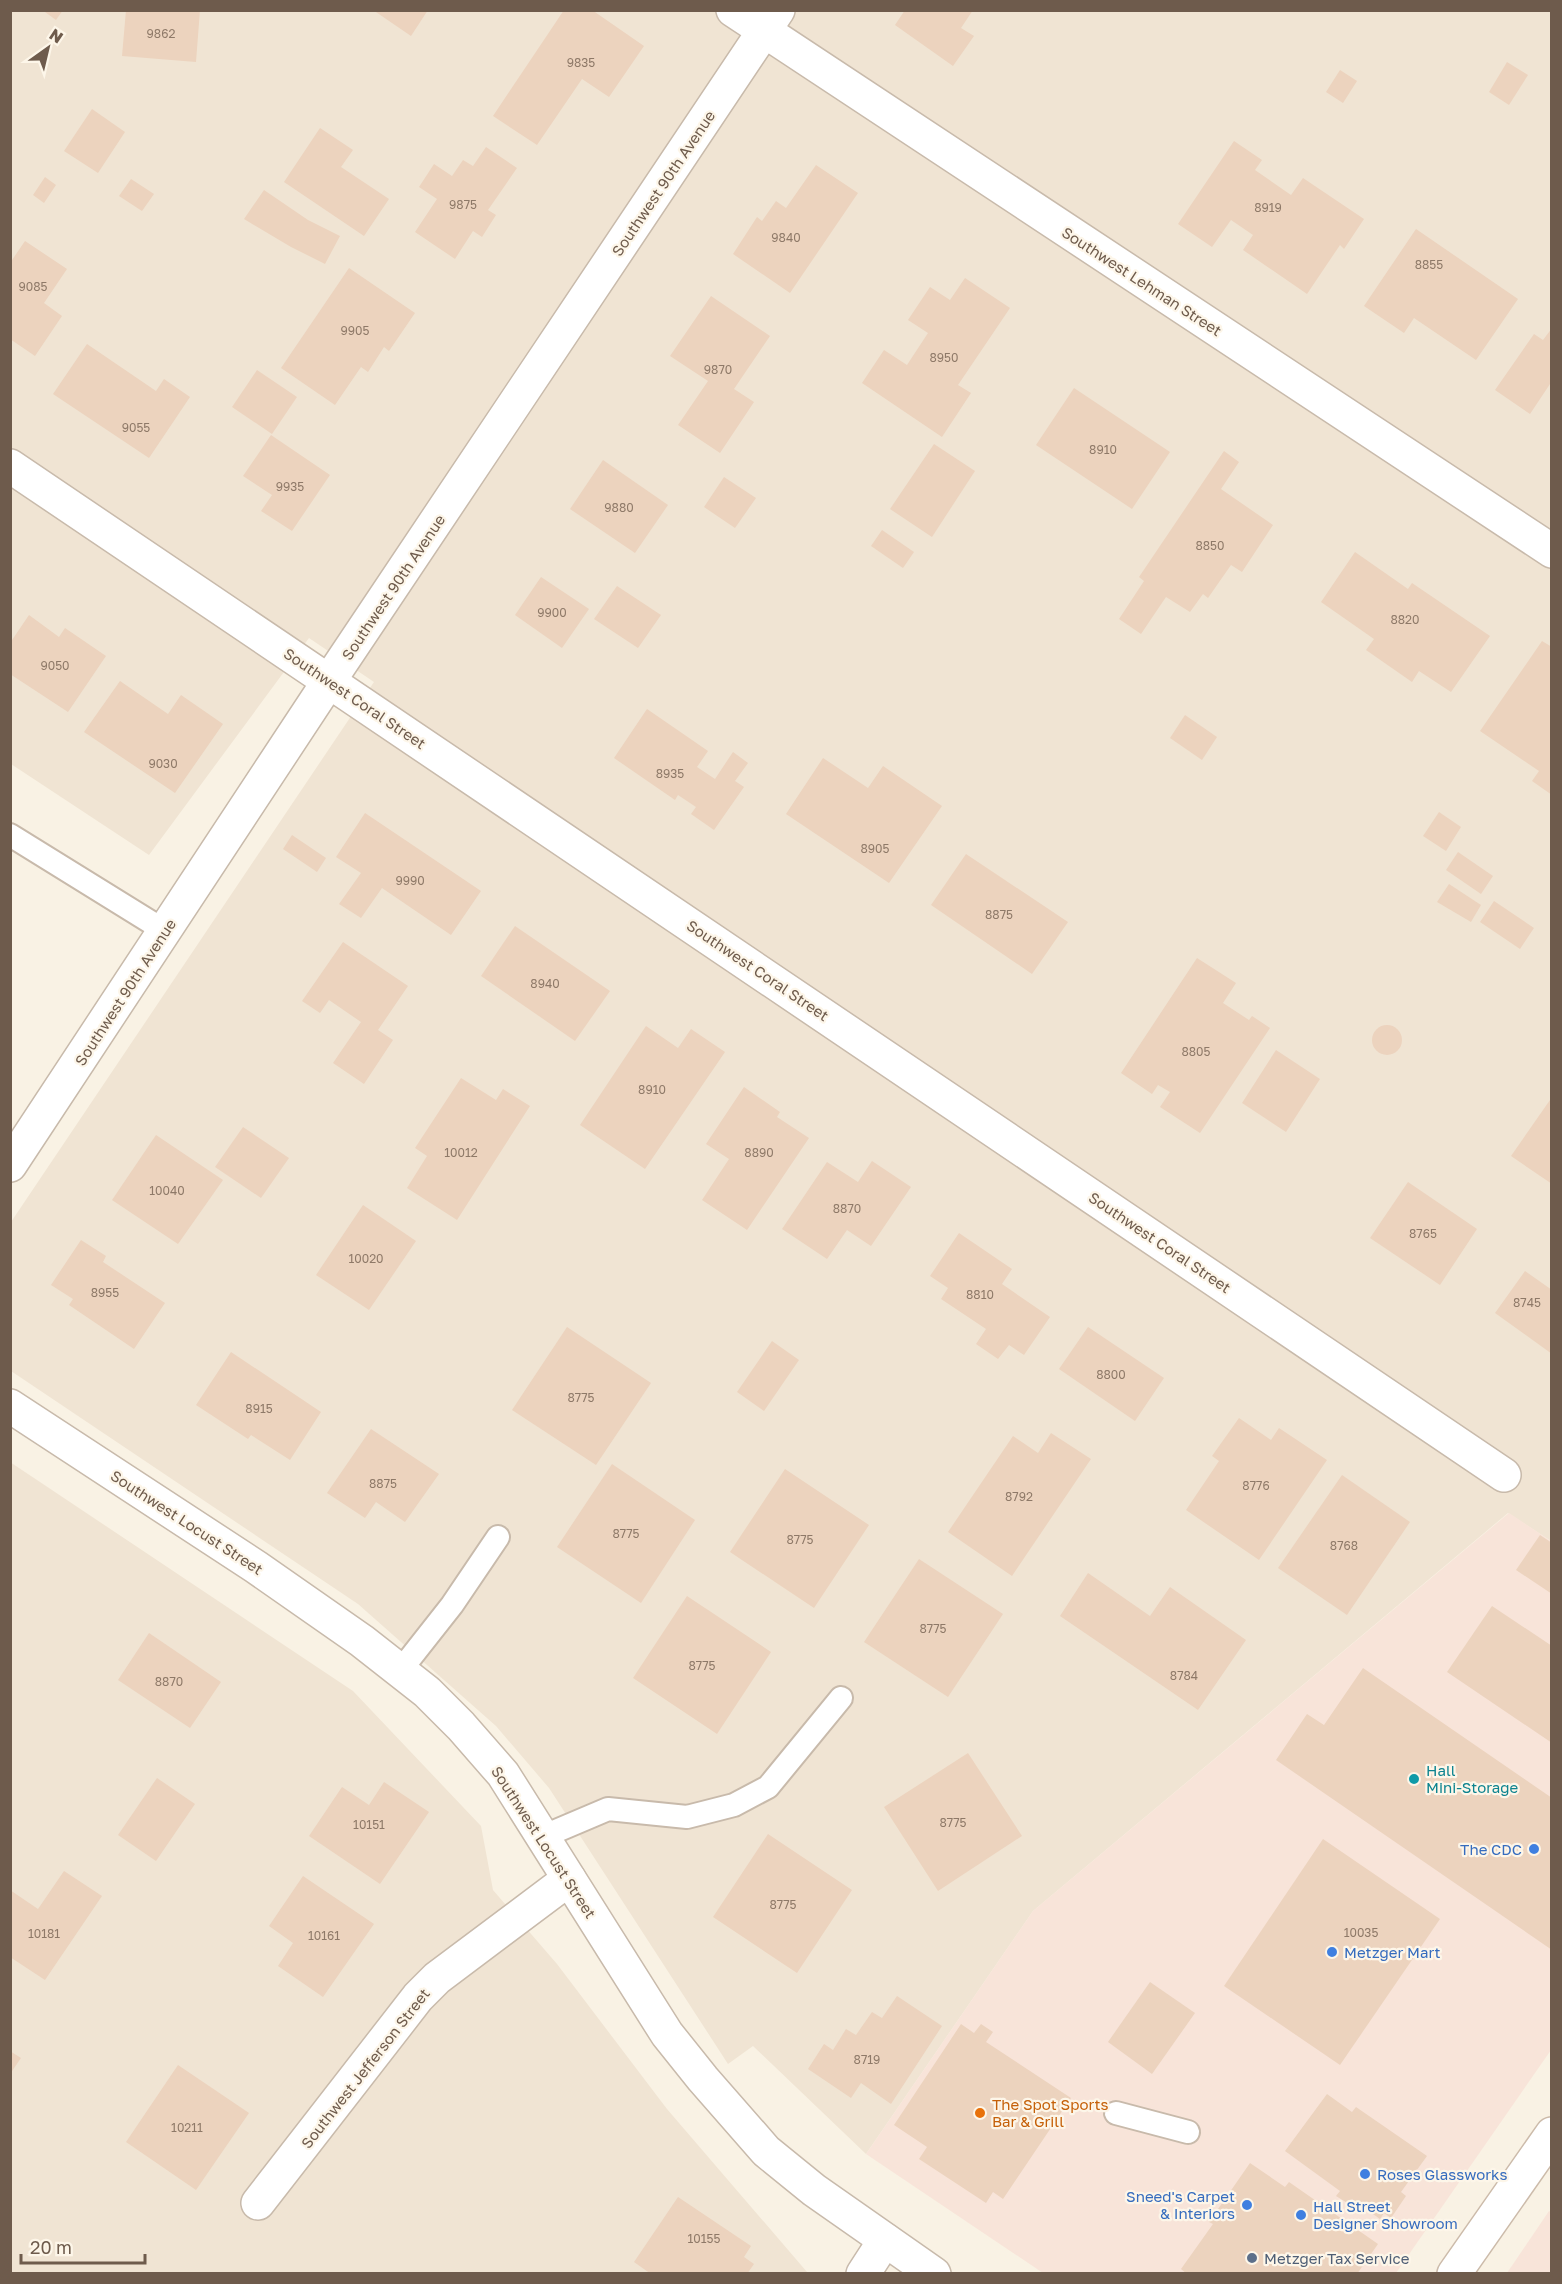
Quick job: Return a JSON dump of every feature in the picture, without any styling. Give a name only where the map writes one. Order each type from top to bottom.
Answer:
[{"type":"street","name":"Southwest Lehman Street","points":[[733,10],[771,21],[1551,550]]},
{"type":"street","name":"Southwest 90th Avenue","points":[[10,1165],[329,681],[771,21]]},
{"type":"street","name":"Southwest Coral Street","points":[[10,466],[1504,1475]]},
{"type":"street","name":"Southwest Locust Street","points":[[10,1406],[256,1567],[362,1641],[427,1692],[461,1726],[503,1774],[667,2034],[711,2088],[766,2151],[814,2190],[934,2274]]},
{"type":"street","name":"Southwest Jefferson Street","points":[[258,2203],[418,1996],[437,1977],[569,1879]]},
{"type":"street","points":[[1454,2274],[1551,2134]]},
{"type":"street","points":[[863,2274],[885,2240]]},
{"type":"lane","points":[[10,835],[165,931]]},
{"type":"lane","points":[[400,1671],[452,1605],[498,1537]]},
{"type":"lane","points":[[542,1837],[608,1809],[687,1817],[734,1805],[768,1787],[841,1698]]},
{"type":"lane","points":[[1116,2113],[1188,2132]]},
{"type":"shaded area","points":[[10,11],[1551,11],[1551,1541],[1508,1513],[1033,1911],[866,2154],[753,2046],[728,2064],[549,1788],[496,1726],[358,1604],[11,1371],[11,1222],[374,682],[309,638],[149,855],[11,764]]},
{"type":"shaded area","points":[[10,1462],[353,1691],[481,1826],[493,1890],[557,1964],[667,2109],[806,2273],[11,2273]]},
{"type":"shaded area","points":[[1509,1513],[1551,1541],[1551,2050],[1396,2273],[1043,2273],[866,2154],[1033,1911]]},
{"type":"shaded area","points":[[1549,2211],[1552,2213],[1551,2273],[1507,2273]]},
{"type":"building","points":[[46,10],[63,10],[56,20],[45,12]]},
{"type":"building","points":[[126,10],[200,10],[196,62],[122,56]]},
{"type":"building","points":[[373,10],[428,10],[411,36]]},
{"type":"building","points":[[564,10],[592,10],[644,46],[609,97],[582,79],[537,145],[493,116]]},
{"type":"building","points":[[905,10],[973,10],[961,28],[974,36],[953,66],[895,25]]},
{"type":"building","points":[[1507,62],[1528,75],[1509,105],[1489,92]]},
{"type":"building","points":[[1340,70],[1357,81],[1343,103],[1326,92]]},
{"type":"building","points":[[92,109],[125,132],[98,173],[64,151]]},
{"type":"building","points":[[320,128],[353,150],[341,167],[389,199],[364,236],[284,182]]},
{"type":"building","points":[[1234,141],[1262,160],[1255,170],[1291,195],[1303,178],[1364,219],[1344,249],[1340,245],[1307,294],[1243,250],[1253,235],[1231,220],[1212,247],[1178,224]]},
{"type":"building","points":[[486,147],[517,168],[488,210],[496,215],[482,237],[473,231],[455,259],[415,232],[437,199],[419,187],[434,164],[452,176],[463,160],[473,166]]},
{"type":"building","points":[[816,165],[858,193],[790,293],[733,254],[757,217],[762,221],[776,201],[786,208]]},
{"type":"building","points":[[45,177],[56,185],[44,203],[33,195]]},
{"type":"building","points":[[131,179],[154,194],[142,211],[119,196]]},
{"type":"building","points":[[264,190],[308,220],[340,236],[325,264],[244,219]]},
{"type":"building","points":[[1416,229],[1518,299],[1476,360],[1414,318],[1404,333],[1364,306]]},
{"type":"building","points":[[25,241],[67,269],[44,303],[62,316],[35,356],[10,339],[10,263]]},
{"type":"building","points":[[349,268],[415,313],[389,351],[384,347],[368,372],[361,367],[335,405],[281,368]]},
{"type":"building","points":[[965,278],[1010,308],[958,385],[971,393],[942,437],[862,383],[884,350],[907,365],[928,333],[908,320],[930,287],[950,300]]},
{"type":"building","points":[[711,296],[770,336],[734,389],[754,402],[720,453],[678,425],[708,381],[670,356]]},
{"type":"building","points":[[1552,328],[1552,381],[1530,414],[1495,390],[1534,334],[1543,340]]},
{"type":"building","points":[[87,344],[156,391],[164,379],[190,397],[149,458],[53,394]]},
{"type":"building","points":[[257,370],[297,397],[272,434],[232,407]]},
{"type":"building","points":[[1074,388],[1170,452],[1132,509],[1036,445]]},
{"type":"building","points":[[271,435],[330,475],[292,531],[261,511],[272,495],[243,476]]},
{"type":"building","points":[[934,444],[975,471],[932,537],[890,509]]},
{"type":"building","points":[[1224,451],[1239,462],[1221,489],[1273,525],[1242,572],[1231,565],[1208,598],[1203,594],[1190,612],[1166,597],[1141,634],[1119,619],[1144,581],[1139,577]]},
{"type":"building","points":[[603,460],[668,505],[635,553],[570,509]]},
{"type":"building","points":[[724,477],[756,498],[735,528],[704,507]]},
{"type":"building","points":[[882,530],[914,552],[903,568],[871,546]]},
{"type":"building","points":[[1355,552],[1408,589],[1412,583],[1490,636],[1451,692],[1419,671],[1412,682],[1366,650],[1374,639],[1321,602]]},
{"type":"building","points":[[541,577],[589,609],[562,648],[515,615]]},
{"type":"building","points":[[617,586],[661,615],[638,648],[594,619]]},
{"type":"building","points":[[29,615],[59,637],[65,628],[106,656],[68,712],[10,674],[10,643]]},
{"type":"building","points":[[1542,641],[1552,647],[1552,795],[1532,781],[1539,771],[1480,731]]},
{"type":"building","points":[[120,681],[168,714],[181,695],[223,724],[175,793],[84,732]]},
{"type":"building","points":[[647,709],[708,751],[697,767],[715,779],[733,752],[748,763],[735,781],[744,787],[714,830],[691,814],[696,807],[678,795],[675,800],[614,758]]},
{"type":"building","points":[[1185,715],[1217,737],[1202,760],[1170,738]]},
{"type":"building","points":[[823,758],[868,788],[883,766],[942,806],[889,883],[786,814]]},
{"type":"building","points":[[1439,812],[1461,827],[1446,851],[1423,836]]},
{"type":"building","points":[[365,813],[481,891],[451,935],[382,888],[361,918],[339,904],[361,873],[336,857]]},
{"type":"building","points":[[292,835],[326,858],[317,872],[283,849]]},
{"type":"building","points":[[1458,852],[1493,876],[1481,894],[1446,870]]},
{"type":"building","points":[[966,854],[1068,922],[1032,974],[931,905]]},
{"type":"building","points":[[1449,884],[1481,905],[1471,922],[1437,902]]},
{"type":"building","points":[[1494,901],[1534,928],[1520,949],[1480,922]]},
{"type":"building","points":[[515,926],[610,991],[575,1041],[481,976]]},
{"type":"building","points":[[343,942],[408,986],[378,1030],[393,1040],[364,1084],[333,1063],[361,1022],[329,1000],[320,1013],[302,1001]]},
{"type":"building","points":[[1197,958],[1236,983],[1223,1003],[1249,1020],[1252,1016],[1270,1028],[1200,1133],[1160,1107],[1170,1092],[1158,1085],[1152,1094],[1121,1073]]},
{"type":"building","points":[[1387,1025],[1393,1026],[1401,1034],[1401,1046],[1393,1054],[1387,1055],[1381,1054],[1373,1046],[1372,1040],[1373,1034],[1381,1026]]},
{"type":"building","points":[[646,1026],[678,1048],[691,1029],[725,1052],[645,1169],[580,1125]]},
{"type":"building","points":[[1276,1050],[1320,1079],[1286,1132],[1242,1103]]},
{"type":"building","points":[[461,1078],[496,1100],[503,1089],[530,1106],[457,1220],[407,1188],[427,1156],[415,1148]]},
{"type":"building","points":[[744,1087],[780,1112],[777,1117],[809,1138],[747,1230],[702,1200],[729,1159],[706,1144]]},
{"type":"building","points":[[1550,1100],[1552,1101],[1552,1184],[1511,1156]]},
{"type":"building","points":[[243,1127],[289,1158],[261,1198],[215,1167]]},
{"type":"building","points":[[156,1135],[223,1180],[178,1244],[112,1200]]},
{"type":"building","points":[[872,1161],[911,1187],[871,1246],[847,1230],[827,1259],[782,1229],[827,1162],[858,1182]]},
{"type":"building","points":[[1408,1182],[1477,1229],[1440,1285],[1370,1238]]},
{"type":"building","points":[[363,1205],[416,1241],[369,1310],[316,1275]]},
{"type":"building","points":[[959,1233],[1012,1269],[1002,1284],[1050,1317],[1024,1355],[1009,1345],[998,1359],[976,1344],[986,1329],[941,1299],[948,1288],[930,1276]]},
{"type":"building","points":[[81,1240],[106,1256],[103,1262],[165,1303],[134,1349],[69,1305],[73,1299],[51,1285]]},
{"type":"building","points":[[1525,1271],[1552,1290],[1552,1354],[1495,1313]]},
{"type":"building","points":[[567,1327],[651,1383],[596,1465],[512,1410]]},
{"type":"building","points":[[1088,1327],[1164,1378],[1135,1421],[1059,1369]]},
{"type":"building","points":[[772,1341],[799,1360],[764,1411],[737,1392]]},
{"type":"building","points":[[231,1352],[321,1412],[290,1460],[251,1435],[248,1439],[196,1405]]},
{"type":"building","points":[[1239,1418],[1271,1440],[1279,1428],[1327,1460],[1259,1560],[1186,1510],[1219,1461],[1212,1456]]},
{"type":"building","points":[[371,1429],[439,1474],[405,1522],[376,1502],[365,1518],[327,1493]]},
{"type":"building","points":[[1051,1433],[1091,1459],[1012,1576],[948,1532],[1013,1436],[1038,1453]]},
{"type":"building","points":[[612,1464],[695,1520],[641,1603],[557,1547]]},
{"type":"building","points":[[785,1469],[869,1525],[814,1608],[730,1552]]},
{"type":"building","points":[[1342,1475],[1410,1522],[1347,1615],[1278,1568]]},
{"type":"building","points":[[1540,1535],[1552,1543],[1552,1594],[1516,1570]]},
{"type":"building","points":[[919,1559],[1003,1614],[948,1697],[864,1642]]},
{"type":"building","points":[[1088,1573],[1150,1616],[1170,1587],[1246,1640],[1198,1710],[1060,1616]]},
{"type":"building","points":[[687,1596],[771,1652],[717,1734],[633,1678]]},
{"type":"building","name":"Hall Mini-Storage","points":[[1492,1606],[1552,1646],[1552,1743],[1447,1672]]},
{"type":"building","points":[[149,1633],[221,1682],[190,1728],[118,1680]]},
{"type":"building","name":"Hall Mini-Storage","points":[[1363,1668],[1552,1798],[1552,1950],[1276,1760],[1307,1714],[1324,1725]]},
{"type":"building","points":[[968,1753],[1022,1836],[938,1891],[884,1807]]},
{"type":"building","points":[[157,1778],[195,1804],[156,1861],[118,1835]]},
{"type":"building","points":[[384,1782],[429,1812],[380,1884],[309,1836],[342,1787],[369,1805]]},
{"type":"building","points":[[768,1834],[852,1890],[797,1973],[713,1917]]},
{"type":"building","name":"Metzger Mart","points":[[1323,1839],[1440,1919],[1340,2065],[1224,1986]]},
{"type":"building","points":[[64,1871],[102,1896],[45,1980],[10,1957],[10,1890],[38,1909]]},
{"type":"building","points":[[303,1876],[374,1924],[323,1997],[278,1966],[293,1943],[269,1926]]},
{"type":"building","points":[[1150,1982],[1195,2013],[1152,2074],[1108,2042]]},
{"type":"building","points":[[897,1996],[942,2026],[891,2104],[861,2083],[851,2098],[808,2069],[824,2044],[833,2050],[846,2029],[856,2035],[872,2012],[882,2018]]},
{"type":"building","points":[[961,2024],[974,2033],[981,2024],[993,2032],[986,2042],[1071,2098],[1003,2199],[993,2192],[986,2203],[919,2159],[927,2147],[894,2125]]},
{"type":"building","points":[[10,2051],[21,2058],[10,2074]]},
{"type":"building","points":[[178,2065],[249,2113],[196,2190],[126,2142]]},
{"type":"building","name":"Roses Glassworks","points":[[1327,2094],[1352,2112],[1356,2107],[1427,2156],[1401,2192],[1406,2196],[1391,2218],[1384,2213],[1380,2219],[1352,2199],[1349,2204],[1336,2196],[1340,2191],[1285,2151]]},
{"type":"building","points":[[1250,2163],[1285,2187],[1289,2182],[1378,2244],[1357,2274],[1187,2274],[1181,2269],[1213,2224],[1209,2222]]},
{"type":"building","points":[[678,2197],[751,2246],[744,2257],[754,2264],[747,2274],[651,2274],[634,2262]]},
{"type":"place","name":"Hall Mini-Storage","points":[[1414,1779]]},
{"type":"place","name":"The CDC","points":[[1534,1849]]},
{"type":"place","name":"Metzger Mart","points":[[1332,1952]]},
{"type":"place","name":"The Spot Sports Bar & Grill","points":[[980,2113]]},
{"type":"place","name":"Roses Glassworks","points":[[1365,2174]]},
{"type":"place","name":"Sneed's Carpet & Interiors","points":[[1247,2205]]},
{"type":"place","name":"Hall Street Designer Showroom","points":[[1301,2215]]},
{"type":"place","name":"Metzger Tax Service","points":[[1252,2258]]}]
